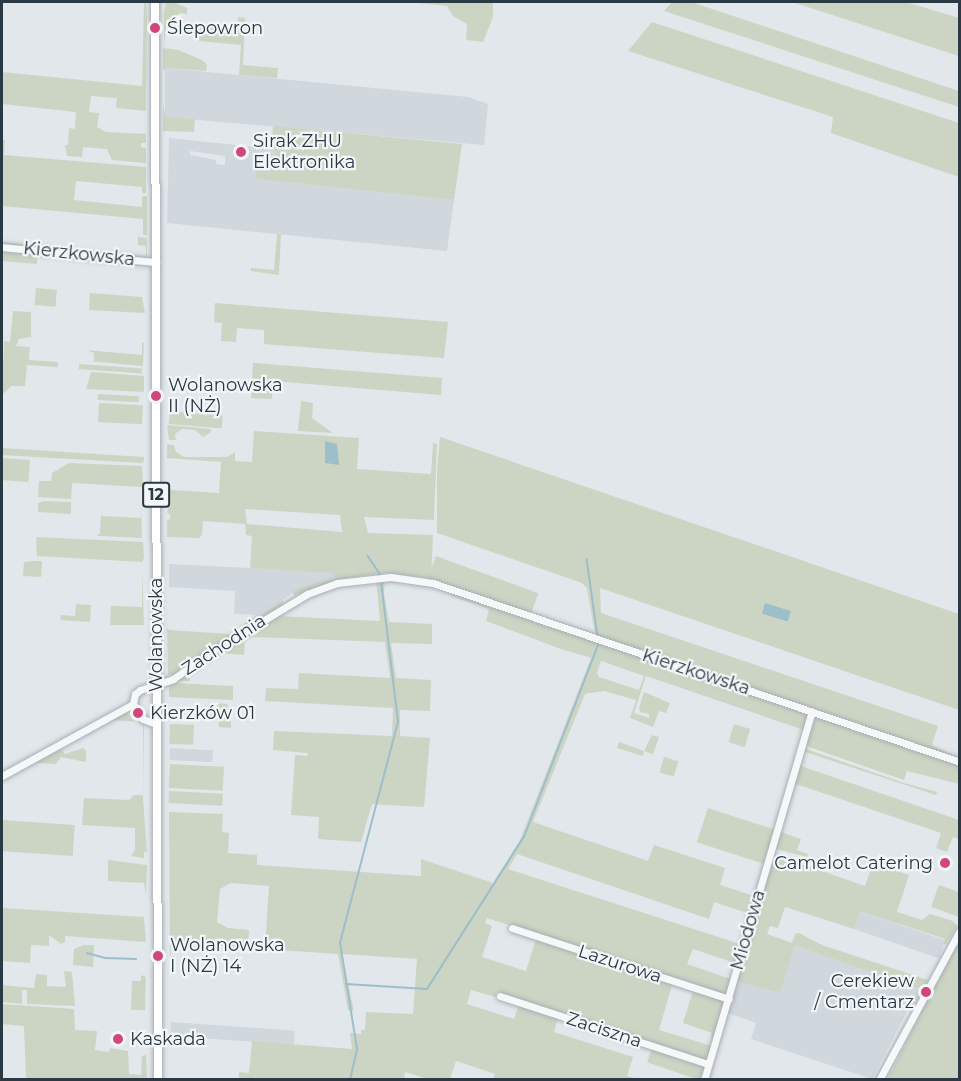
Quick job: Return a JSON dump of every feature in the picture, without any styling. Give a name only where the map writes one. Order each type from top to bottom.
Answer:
[{"type":"main road","name":"12","points":[[155,2],[156,262]]},
{"type":"main road","name":"Wolanowska","points":[[156,262],[158,1080]]},
{"type":"street","name":"Kierzkowska","points":[[2,247],[156,262]]},
{"type":"street","name":"Zachodnia","points":[[2,776],[133,704],[138,691],[173,679],[208,654],[317,590],[337,583],[376,577],[433,583]]},
{"type":"street","name":"Kierzkowska","points":[[433,583],[960,762]]},
{"type":"street","points":[[133,704],[143,719],[156,724]]},
{"type":"street","name":"Miodowa","points":[[704,1080],[812,711]]},
{"type":"street","name":"Lazurowa","points":[[512,928],[729,999]]},
{"type":"street","points":[[879,1080],[960,930]]},
{"type":"street","name":"Zaciszna","points":[[500,996],[708,1064]]},
{"type":"shaded area","points":[[165,68],[468,97],[488,104],[484,145],[165,117]]},
{"type":"shaded area","points":[[169,138],[275,149],[274,164],[256,179],[454,200],[447,251],[167,223]],"holes":[[[190,151],[225,156],[225,165],[216,164],[216,160],[190,155]]]},
{"type":"shaded area","points":[[169,564],[335,572],[336,578],[301,587],[261,615],[234,614],[235,591],[169,587]]},
{"type":"shaded area","points":[[170,748],[213,750],[212,762],[169,760]]},
{"type":"shaded area","points":[[860,911],[945,940],[939,958],[854,929]]},
{"type":"shaded area","points":[[795,946],[919,988],[872,1079],[751,1039],[756,1023],[728,1013],[738,979],[780,993]]},
{"type":"shaded area","points":[[171,1022],[295,1031],[294,1045],[170,1036]]},
{"type":"green space","points":[[144,2],[146,2],[147,17],[146,111],[116,108],[117,98],[91,96],[89,112],[99,113],[97,127],[106,132],[146,134],[146,143],[141,143],[141,147],[146,148],[146,163],[112,160],[107,149],[83,147],[82,157],[67,156],[65,145],[68,145],[69,128],[75,129],[76,112],[2,104],[2,72],[142,86]]},
{"type":"green space","points":[[173,2],[187,8],[187,14],[179,13],[178,19],[167,19],[164,45],[164,11],[166,3]]},
{"type":"green space","points":[[405,2],[493,2],[493,17],[483,42],[466,40],[467,24],[453,16],[447,6]]},
{"type":"green space","points":[[672,2],[691,2],[959,91],[959,107],[664,11]]},
{"type":"green space","points":[[792,2],[906,2],[959,18],[959,56]]},
{"type":"green space","points":[[238,17],[245,18],[243,65],[278,68],[277,78],[239,75],[241,45],[199,41],[200,26],[237,29]]},
{"type":"green space","points":[[652,22],[959,123],[959,177],[831,133],[833,117],[628,51]]},
{"type":"green space","points":[[163,48],[178,50],[202,60],[207,65],[206,71],[166,68],[163,71]]},
{"type":"green space","points":[[163,103],[165,117],[195,119],[194,132],[163,131]]},
{"type":"green space","points":[[273,126],[462,144],[454,200],[256,179],[257,164],[274,164],[275,150],[271,149]]},
{"type":"green space","points":[[2,140],[5,140],[4,155],[146,167],[146,193],[142,193],[142,187],[76,181],[74,200],[142,207],[142,196],[147,196],[147,235],[143,235],[143,219],[2,206]]},
{"type":"green space","points":[[277,234],[281,234],[279,275],[251,271],[251,268],[274,270]]},
{"type":"green space","points":[[138,237],[147,238],[147,259],[2,245],[2,242],[146,257],[146,246],[138,245]]},
{"type":"green space","points":[[2,250],[38,253],[37,264],[2,261]]},
{"type":"green space","points":[[36,288],[57,290],[55,307],[35,305]]},
{"type":"green space","points":[[90,293],[142,297],[145,313],[89,310]]},
{"type":"green space","points":[[215,303],[448,322],[444,358],[264,344],[264,330],[237,328],[236,342],[221,341],[222,323],[214,322]]},
{"type":"green space","points":[[13,311],[31,312],[31,337],[19,339],[16,346],[30,347],[29,360],[58,362],[58,367],[27,365],[25,386],[11,386],[2,395],[4,341],[10,342]]},
{"type":"green space","points":[[142,343],[144,343],[143,366],[88,361],[94,361],[94,353],[86,350],[142,355]]},
{"type":"green space","points":[[253,363],[442,378],[441,395],[273,381],[272,399],[251,398]]},
{"type":"green space","points":[[79,364],[142,368],[141,373],[79,369]]},
{"type":"green space","points":[[91,372],[144,376],[144,392],[86,389]]},
{"type":"green space","points":[[98,394],[139,396],[139,402],[98,400]]},
{"type":"green space","points":[[301,401],[313,403],[312,418],[333,433],[298,431]]},
{"type":"green space","points":[[99,403],[143,405],[142,424],[98,422]]},
{"type":"green space","points":[[170,411],[223,416],[222,429],[169,424]]},
{"type":"green space","points":[[167,425],[211,429],[210,433],[203,437],[195,430],[182,429],[175,434],[176,440],[169,440]]},
{"type":"green space","points":[[254,431],[359,438],[357,469],[431,474],[433,443],[437,444],[434,520],[364,517],[368,533],[433,535],[431,578],[386,573],[368,575],[337,580],[294,596],[293,592],[301,587],[335,578],[335,573],[250,568],[252,536],[246,535],[245,524],[203,521],[202,535],[199,538],[167,537],[167,520],[170,519],[170,514],[167,513],[170,501],[168,483],[171,490],[219,493],[221,462],[167,458],[167,444],[174,445],[176,452],[184,457],[227,457],[235,452],[235,461],[252,462]],"holes":[[[245,509],[340,515],[342,532],[247,524]]]},
{"type":"green space","points":[[440,437],[959,614],[959,710],[600,588],[601,613],[938,726],[932,745],[955,756],[931,750],[753,688],[752,692],[807,711],[809,714],[804,730],[646,676],[634,713],[649,718],[649,714],[640,712],[639,708],[644,692],[670,703],[666,713],[659,711],[653,727],[630,718],[636,700],[604,691],[585,694],[533,822],[648,861],[654,845],[725,868],[720,885],[754,896],[759,887],[752,909],[750,912],[744,912],[714,902],[709,919],[517,854],[508,869],[740,944],[748,920],[743,915],[749,916],[738,964],[693,949],[687,964],[733,980],[728,993],[724,996],[487,918],[485,923],[492,926],[482,957],[526,971],[536,939],[672,985],[659,1030],[712,1046],[708,1061],[497,992],[495,997],[471,990],[467,1004],[514,1019],[519,1005],[558,1018],[554,1032],[633,1057],[627,1076],[639,1079],[493,1079],[495,1074],[456,1061],[450,1079],[428,1079],[405,1072],[404,1080],[239,1079],[239,1072],[249,1073],[252,1041],[352,1049],[350,1033],[361,1034],[361,1030],[365,1030],[366,1012],[413,1014],[417,959],[342,954],[354,1011],[348,1010],[338,954],[265,949],[269,886],[231,883],[220,889],[217,922],[228,928],[249,930],[248,948],[171,943],[170,976],[169,812],[223,814],[222,832],[229,833],[228,853],[257,855],[257,865],[421,876],[421,859],[493,883],[520,840],[591,658],[486,621],[489,609],[451,596],[452,592],[704,677],[705,672],[595,635],[587,588],[582,583],[437,533],[437,471]],"holes":[[[601,661],[644,676],[639,690],[599,677],[597,673]]]},
{"type":"green space","points":[[2,448],[144,457],[144,461],[142,463],[2,455]]},
{"type":"green space","points":[[2,458],[30,460],[28,482],[2,480]]},
{"type":"green space","points":[[69,463],[142,466],[144,502],[142,487],[72,483],[71,499],[38,497],[39,481],[51,481],[52,473]]},
{"type":"green space","points":[[44,501],[71,502],[71,514],[38,512],[38,503]]},
{"type":"green space","points":[[141,506],[142,538],[98,536],[101,516],[141,518]]},
{"type":"green space","points":[[36,537],[143,542],[144,558],[142,562],[37,556]]},
{"type":"green space","points":[[436,556],[538,593],[530,617],[427,579]]},
{"type":"green space","points":[[42,561],[41,577],[23,576],[24,562]]},
{"type":"green space","points":[[142,569],[144,625],[110,625],[111,606],[142,607]]},
{"type":"green space","points":[[376,579],[385,579],[384,593],[389,622],[432,624],[432,644],[391,643],[396,678],[431,680],[430,711],[400,710],[400,736],[430,738],[424,807],[372,804],[361,842],[318,839],[319,817],[291,815],[295,755],[307,756],[308,753],[273,750],[274,731],[392,736],[393,708],[265,701],[266,688],[298,689],[299,673],[390,678],[385,642],[252,637],[245,642],[244,655],[217,653],[191,669],[190,681],[180,681],[178,678],[185,671],[277,616],[380,621]]},
{"type":"green space","points":[[283,600],[283,605],[174,674],[168,675],[167,628],[169,630],[230,634],[256,615],[261,615]]},
{"type":"green space","points":[[76,604],[91,605],[90,622],[60,620],[61,615],[75,616]]},
{"type":"green space","points":[[173,683],[233,686],[233,700],[169,697],[169,686]]},
{"type":"green space","points":[[217,703],[227,704],[231,716],[231,728],[219,727]]},
{"type":"green space","points":[[125,711],[136,721],[139,722],[110,720]]},
{"type":"green space","points":[[815,716],[959,764],[959,784],[907,771],[904,780],[809,747],[805,743]]},
{"type":"green space","points":[[144,723],[143,799],[147,852],[144,852],[144,858],[131,856],[135,850],[135,828],[82,825],[84,798],[129,800],[134,795],[143,795]]},
{"type":"green space","points":[[170,724],[194,725],[193,745],[169,744]]},
{"type":"green space","points":[[734,724],[750,729],[745,747],[728,742]]},
{"type":"green space","points":[[652,735],[659,737],[653,754],[644,751]]},
{"type":"green space","points":[[619,742],[644,751],[643,756],[617,748]]},
{"type":"green space","points":[[59,747],[65,754],[83,748],[86,751],[86,762],[61,757],[56,764],[35,763],[2,781]]},
{"type":"green space","points":[[803,748],[937,792],[936,795],[802,751]]},
{"type":"green space","points":[[664,757],[678,761],[674,777],[660,772]]},
{"type":"green space","points":[[170,764],[224,767],[223,791],[169,788]]},
{"type":"green space","points":[[798,765],[959,820],[959,839],[953,837],[947,852],[936,848],[941,833],[796,784],[781,832],[801,839],[797,850],[808,854],[807,857],[776,849]]},
{"type":"green space","points":[[169,791],[223,794],[222,806],[168,803]]},
{"type":"green space","points":[[708,808],[776,830],[764,864],[697,842]]},
{"type":"green space","points":[[2,820],[75,825],[73,856],[2,851]]},
{"type":"green space","points":[[773,854],[865,886],[873,863],[909,875],[897,912],[922,920],[930,914],[953,921],[957,926],[946,944],[943,944],[945,939],[860,911],[854,929],[785,907],[778,928],[770,926],[767,934],[792,943],[795,934],[799,933],[822,945],[928,980],[915,1004],[911,1003],[918,988],[795,946],[780,993],[736,981]]},
{"type":"green space","points":[[108,860],[147,865],[146,895],[144,883],[108,881]]},
{"type":"green space","points":[[939,885],[959,892],[959,917],[931,907]]},
{"type":"green space","points":[[2,908],[144,917],[146,942],[65,936],[65,942],[61,944],[49,935],[49,946],[31,945],[30,963],[2,961]]},
{"type":"green space","points":[[84,945],[94,945],[93,967],[73,965],[74,949]]},
{"type":"green space","points":[[955,945],[959,947],[959,1079],[887,1080]]},
{"type":"green space","points":[[64,971],[72,972],[75,1006],[27,1004],[27,990],[22,990],[22,1004],[2,1002],[2,985],[34,988],[36,974],[47,975],[47,986],[66,987]]},
{"type":"green space","points":[[141,975],[146,977],[145,1010],[131,1010],[132,981],[141,981]]},
{"type":"green space","points":[[693,991],[724,1000],[715,1038],[711,1038],[712,1033],[683,1023]]},
{"type":"green space","points":[[2,1004],[74,1009],[75,1030],[97,1031],[95,1050],[109,1052],[110,1048],[128,1051],[129,1074],[141,1075],[142,1056],[146,1055],[147,1079],[26,1079],[24,1026],[2,1024]]},
{"type":"green space","points":[[652,1048],[705,1066],[699,1080],[647,1062]]},
{"type":"water","points":[[325,441],[337,444],[339,465],[325,463]]},
{"type":"water","points":[[765,603],[791,611],[788,621],[762,614]]},
{"type":"waterway","points":[[368,556],[380,574]]},
{"type":"waterway","points":[[587,559],[598,636]]},
{"type":"waterway","points":[[350,1080],[357,1049],[340,943],[398,722],[381,582]]},
{"type":"waterway","points":[[346,984],[427,989],[524,837],[599,643]]},
{"type":"waterway","points":[[87,953],[106,958],[136,959]]},
{"type":"place","name":"Ślepowron","points":[[155,28]]},
{"type":"place","name":"Sirak ZHU Elektronika","points":[[241,152]]},
{"type":"place","name":"Wolanowska II (NŻ)","points":[[156,396]]},
{"type":"place","name":"Kierzków 01","points":[[138,713]]},
{"type":"place","name":"Camelot Catering","points":[[945,863]]},
{"type":"place","name":"Wolanowska I (NŻ) 14","points":[[158,956]]},
{"type":"place","name":"Cerekiew / Cmentarz","points":[[926,992]]},
{"type":"place","name":"Kaskada","points":[[118,1039]]}]
